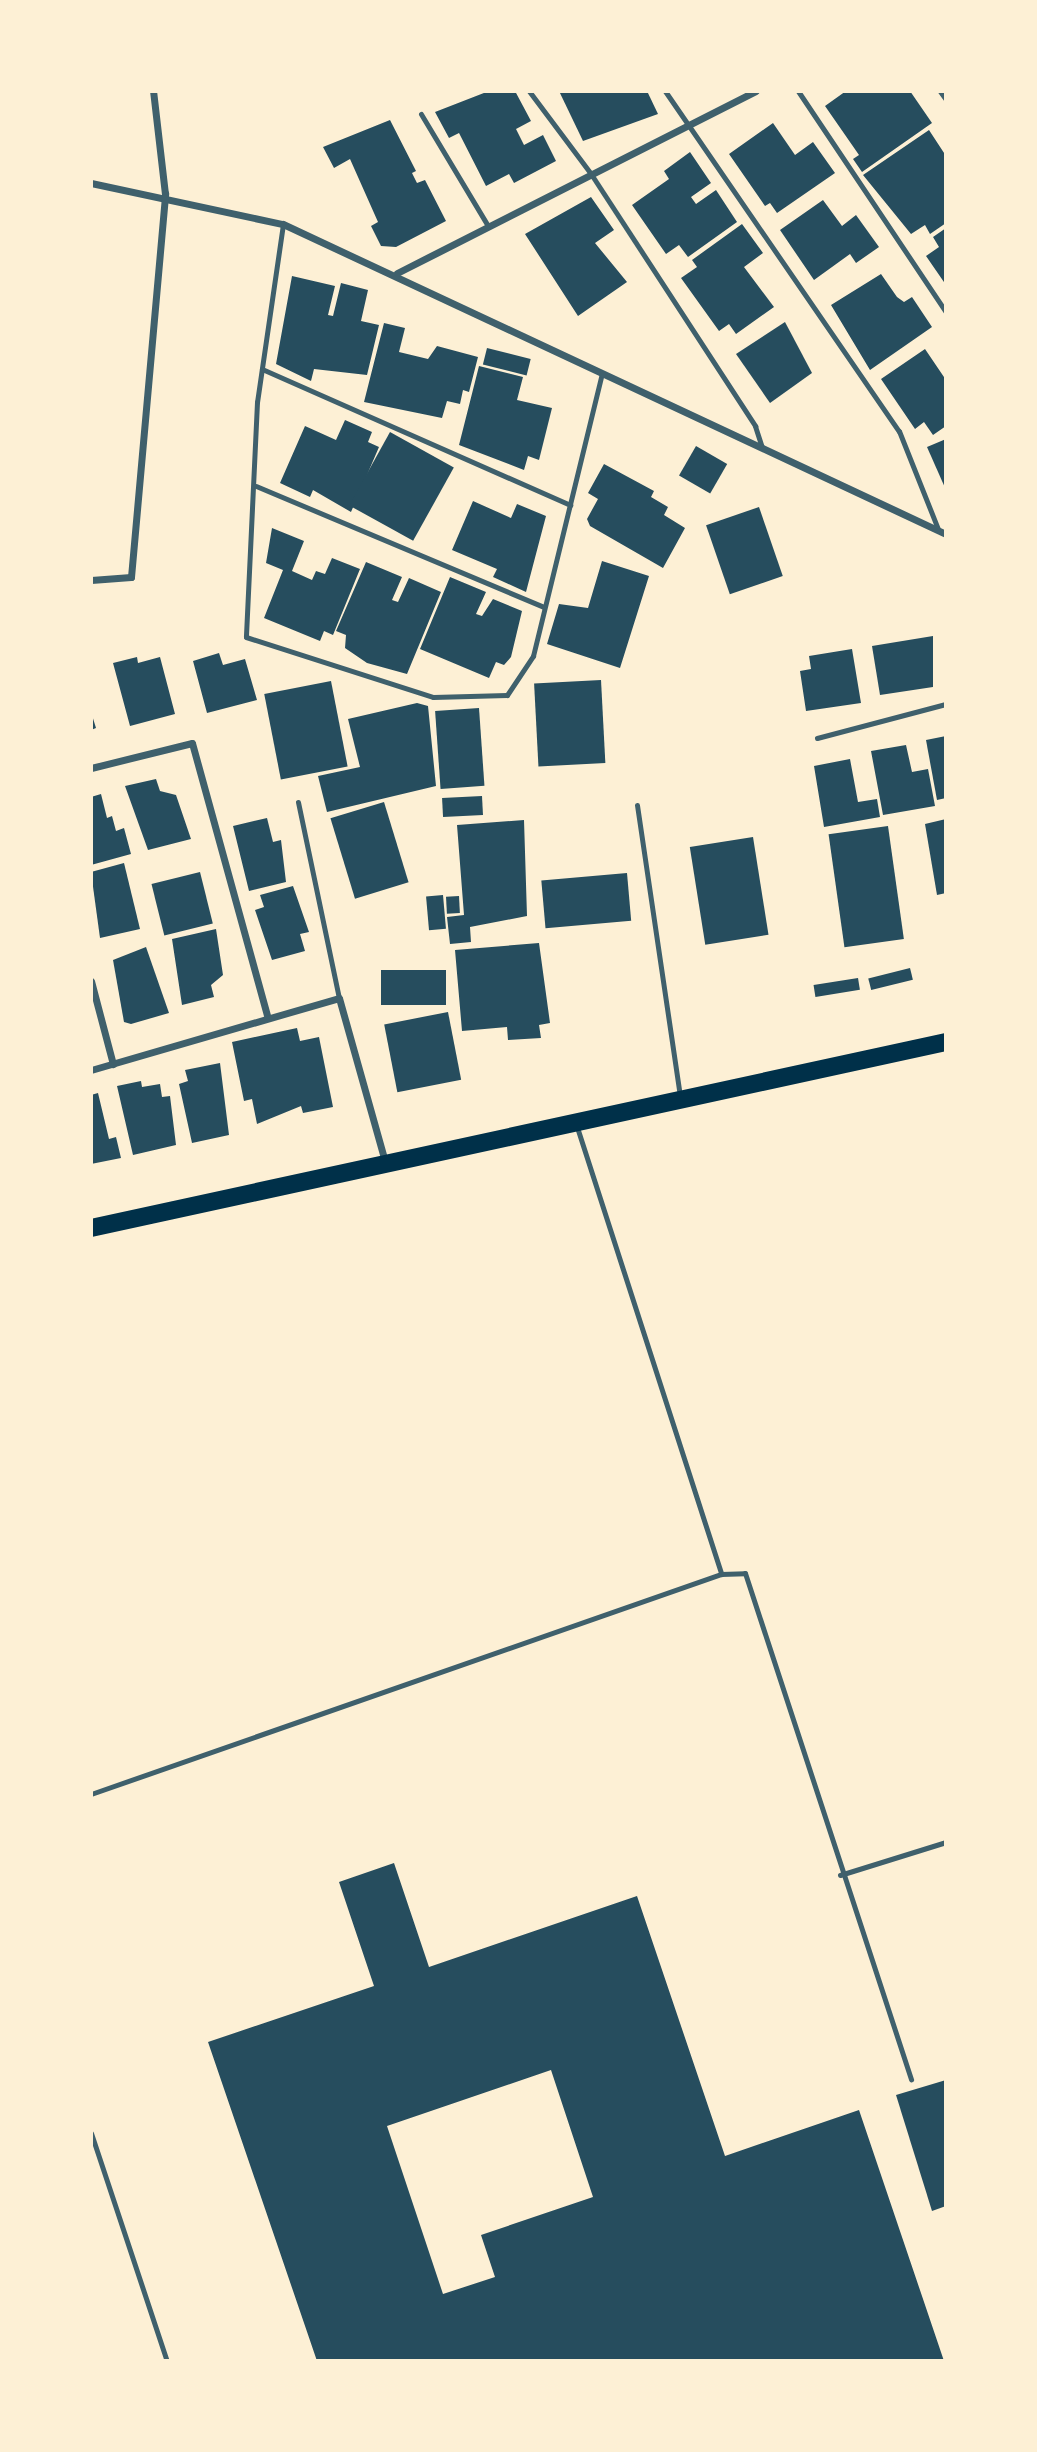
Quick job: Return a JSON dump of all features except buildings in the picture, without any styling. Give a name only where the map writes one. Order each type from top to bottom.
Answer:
[{"type":"main road","points":[[91,1228],[946,1042]]},
{"type":"street","points":[[91,580],[131,577],[165,194],[153,91]]},
{"type":"street","points":[[397,273],[756,91]]},
{"type":"street","points":[[942,91],[946,98]]},
{"type":"street","points":[[91,183],[165,194],[283,224],[397,273],[602,374],[942,532]]},
{"type":"street","points":[[91,768],[192,743],[268,1018]]},
{"type":"street","points":[[91,981],[113,1064]]},
{"type":"street","points":[[91,1070],[339,998],[385,1162]]},
{"type":"lane","points":[[528,91],[591,174],[755,426],[762,448]]},
{"type":"lane","points":[[665,91],[899,431],[942,532]]},
{"type":"lane","points":[[799,91],[946,312]]},
{"type":"lane","points":[[421,114],[488,226]]},
{"type":"lane","points":[[283,224],[262,369],[246,637],[433,697],[506,695],[533,656],[602,374]]},
{"type":"lane","points":[[262,369],[570,505]]},
{"type":"lane","points":[[256,486],[544,607]]},
{"type":"lane","points":[[817,738],[946,704]]},
{"type":"lane","points":[[298,802],[339,998]]},
{"type":"lane","points":[[637,804],[681,1099]]},
{"type":"lane","points":[[576,1122],[721,1574]]},
{"type":"lane","points":[[91,1794],[721,1574],[745,1573],[840,1875],[911,2079]]},
{"type":"lane","points":[[840,1875],[946,1842]]},
{"type":"lane","points":[[91,2133],[167,2361]]}]
